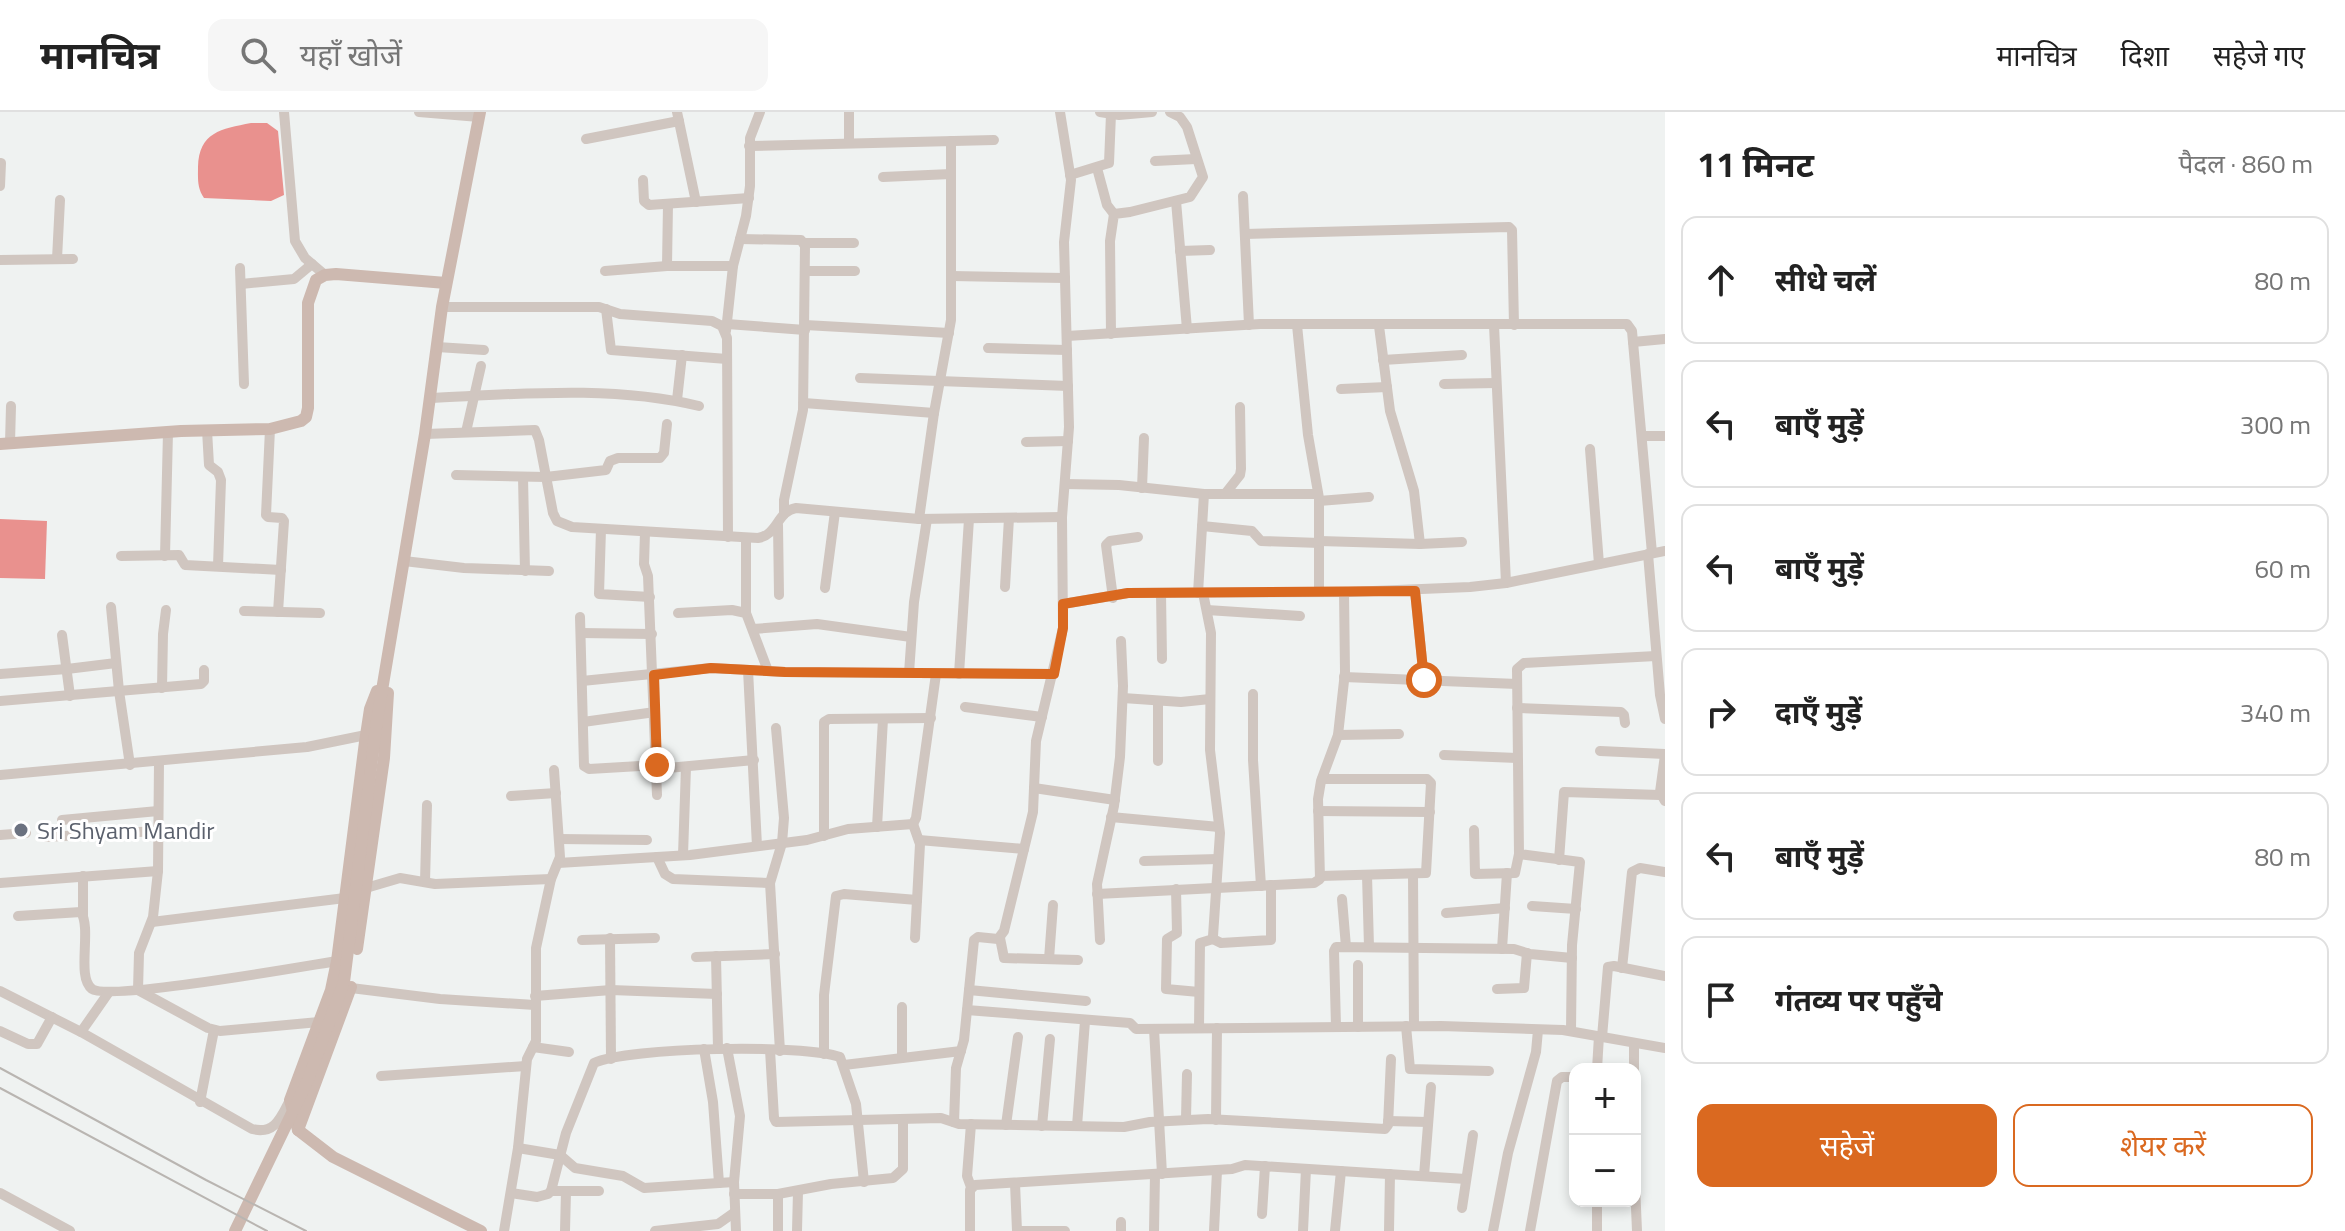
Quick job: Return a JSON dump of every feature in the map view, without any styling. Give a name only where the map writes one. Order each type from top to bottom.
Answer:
[{"type":"main road","points":[[235,1231],[307,1082],[344,982],[377,720],[425,434],[446,283],[479,114]]},
{"type":"main road","points":[[5,444],[168,432],[270,429],[301,421],[306,417],[308,303],[316,280],[325,275],[446,283]]},
{"type":"main road","points":[[385,676],[374,696],[366,735],[331,990],[290,1100],[298,1130],[333,1157],[481,1231]]},
{"type":"main road","points":[[298,1130],[351,988],[384,758],[388,697],[385,676]]},
{"type":"street","points":[[284,112],[295,241],[299,250],[325,275]]},
{"type":"street","points":[[419,112],[479,114]]},
{"type":"street","points":[[728,537],[726,328],[733,266],[749,198],[749,146],[760,112]]},
{"type":"street","points":[[849,112],[849,143]]},
{"type":"street","points":[[1060,112],[1071,197],[1064,242],[1068,441],[1062,517],[1063,628],[1036,741],[1033,812],[1000,938],[1004,958],[1078,960]]},
{"type":"street","points":[[1070,175],[1097,168],[1109,161],[1106,113],[1152,112]]},
{"type":"street","points":[[1114,214],[1193,195],[1203,177],[1187,127],[1180,117],[1170,112]]},
{"type":"street","points":[[586,139],[678,117],[696,202]]},
{"type":"street","points":[[749,146],[994,140]]},
{"type":"street","points":[[909,673],[934,413],[949,333],[952,276],[951,141]]},
{"type":"street","points":[[1155,161],[1196,159]]},
{"type":"street","points":[[0,186],[1,163]]},
{"type":"street","points":[[1097,168],[1107,205],[1114,214],[1110,241],[1111,334]]},
{"type":"street","points":[[883,177],[951,174]]},
{"type":"street","points":[[643,180],[646,204],[749,198]]},
{"type":"street","points":[[1243,196],[1249,325]]},
{"type":"street","points":[[57,259],[60,200]]},
{"type":"street","points":[[1176,201],[1187,329]]},
{"type":"street","points":[[667,266],[668,204]]},
{"type":"street","points":[[1245,234],[1509,227],[1512,230],[1514,325]]},
{"type":"street","points":[[740,239],[854,243]]},
{"type":"street","points":[[779,595],[781,518],[804,403],[804,243]]},
{"type":"street","points":[[1180,251],[1210,250]]},
{"type":"street","points":[[0,260],[73,259]]},
{"type":"street","points":[[241,284],[294,279],[312,264]]},
{"type":"street","points":[[605,271],[667,266],[733,266]]},
{"type":"street","points":[[240,268],[244,384]]},
{"type":"street","points":[[805,271],[855,271]]},
{"type":"street","points":[[952,276],[1065,278]]},
{"type":"street","points":[[442,307],[590,306],[620,314],[712,321],[726,328],[949,333]]},
{"type":"street","points":[[606,309],[611,350],[727,359]]},
{"type":"street","points":[[1067,336],[1249,325],[1627,324],[1632,328],[1655,608],[1656,656],[1665,719]]},
{"type":"street","points":[[1297,325],[1308,435],[1319,497],[1319,592]]},
{"type":"street","points":[[1494,325],[1506,583]]},
{"type":"street","points":[[1379,326],[1391,417],[1414,491],[1420,544]]},
{"type":"street","points":[[1633,342],[1665,339]]},
{"type":"street","points":[[437,347],[484,350]]},
{"type":"street","points":[[988,348],[1067,350]]},
{"type":"street","points":[[677,400],[682,355]]},
{"type":"street","points":[[1383,360],[1462,355]]},
{"type":"street","points":[[466,432],[481,366]]},
{"type":"street","points":[[860,378],[1068,386]]},
{"type":"street","points":[[1444,384],[1496,383]]},
{"type":"street","points":[[1341,389],[1387,387]]},
{"type":"street","points":[[429,398],[589,392],[677,400],[699,406]]},
{"type":"street","points":[[804,403],[934,413]]},
{"type":"street","points":[[5,444],[11,406]]},
{"type":"street","points":[[1225,494],[1241,469],[1240,407]]},
{"type":"street","points":[[456,475],[546,477],[606,470],[610,461],[618,458],[660,458],[664,453],[667,424]]},
{"type":"street","points":[[270,429],[266,515],[284,519],[278,612]]},
{"type":"street","points":[[207,430],[209,465],[218,472],[221,480],[218,566]]},
{"type":"street","points":[[425,434],[535,430],[557,521],[572,527],[746,538],[766,537],[781,518],[796,508],[923,519],[1062,517]]},
{"type":"street","points":[[165,556],[168,432]]},
{"type":"street","points":[[1642,436],[1665,436]]},
{"type":"street","points":[[1142,488],[1144,438]]},
{"type":"street","points":[[1026,442],[1068,441]]},
{"type":"street","points":[[1590,449],[1599,564]]},
{"type":"street","points":[[523,477],[525,571]]},
{"type":"street","points":[[1065,484],[1204,494],[1369,497]]},
{"type":"street","points":[[1204,494],[1200,593],[1211,633],[1210,750],[1219,827],[1213,939]]},
{"type":"street","points":[[825,588],[835,512]]},
{"type":"street","points":[[1005,587],[1009,518]]},
{"type":"street","points":[[959,674],[969,519]]},
{"type":"street","points":[[1202,526],[1252,531],[1261,541],[1462,542]]},
{"type":"street","points":[[601,529],[599,594],[650,597]]},
{"type":"street","points":[[645,532],[644,564],[650,597],[654,675],[657,795]]},
{"type":"street","points":[[1113,598],[1106,545],[1110,541],[1138,537]]},
{"type":"street","points":[[746,538],[746,613],[768,671]]},
{"type":"street","points":[[1063,604],[1113,598],[1128,593],[1415,591],[1506,583],[1665,551]]},
{"type":"street","points":[[121,556],[179,555],[185,565],[281,570]]},
{"type":"street","points":[[404,561],[464,568],[549,571]]},
{"type":"street","points":[[1415,591],[1424,680]]},
{"type":"street","points":[[1097,894],[1314,883],[1320,876],[1318,811],[1322,779],[1338,735],[1344,677],[1344,592]]},
{"type":"street","points":[[1161,593],[1162,659]]},
{"type":"street","points":[[111,607],[130,765]]},
{"type":"street","points":[[162,688],[166,610]]},
{"type":"street","points":[[678,613],[732,610],[746,613]]},
{"type":"street","points":[[1207,610],[1300,616]]},
{"type":"street","points":[[244,611],[320,613]]},
{"type":"street","points":[[580,617],[586,768],[686,767],[754,760]]},
{"type":"street","points":[[753,629],[817,624],[911,637]]},
{"type":"street","points":[[581,633],[652,634]]},
{"type":"street","points":[[62,635],[70,696]]},
{"type":"street","points":[[1100,940],[1098,874],[1115,800],[1120,757],[1123,698],[1121,641]]},
{"type":"street","points":[[1474,830],[1475,874],[1517,872],[1517,669],[1524,663],[1656,656]]},
{"type":"street","points":[[0,674],[116,663]]},
{"type":"street","points":[[582,681],[711,668],[1054,674]]},
{"type":"street","points":[[0,701],[201,684],[204,670]]},
{"type":"street","points":[[748,670],[757,846]]},
{"type":"street","points":[[915,938],[919,840],[913,824],[936,674]]},
{"type":"street","points":[[1344,677],[1517,684]]},
{"type":"street","points":[[1213,939],[1219,943],[1271,940],[1253,760],[1253,694]]},
{"type":"street","points":[[1123,698],[1158,701],[1210,699]]},
{"type":"street","points":[[1158,701],[1158,761]]},
{"type":"street","points":[[965,707],[1042,717]]},
{"type":"street","points":[[1517,708],[1621,712],[1625,723]]},
{"type":"street","points":[[583,722],[655,712]]},
{"type":"street","points":[[824,836],[824,722],[829,719],[931,718]]},
{"type":"street","points":[[877,827],[883,719]]},
{"type":"street","points":[[776,728],[784,807],[782,843],[770,883],[775,954],[774,1121],[859,1122],[941,1118],[971,1124],[1134,1127],[1186,1119],[1385,1129],[1391,1059]]},
{"type":"street","points":[[1338,735],[1399,734]]},
{"type":"street","points":[[0,775],[307,747],[366,735]]},
{"type":"street","points":[[1559,860],[1564,792],[1663,798],[1665,754],[1600,751]]},
{"type":"street","points":[[1444,755],[1517,758]]},
{"type":"street","points":[[138,990],[139,953],[152,922],[158,871],[159,762]]},
{"type":"street","points":[[683,855],[686,767]]},
{"type":"street","points":[[504,1231],[518,1148],[528,1054],[536,1041],[536,948],[551,879],[558,863],[554,770]]},
{"type":"street","points":[[1320,876],[1424,874],[1431,783],[1427,779],[1322,779]]},
{"type":"street","points":[[1034,788],[1115,800]]},
{"type":"street","points":[[511,796],[556,793]]},
{"type":"street","points":[[425,882],[427,805]]},
{"type":"street","points":[[62,820],[158,811]]},
{"type":"street","points":[[1318,811],[1430,812]]},
{"type":"street","points":[[1111,817],[1219,827]]},
{"type":"street","points":[[558,863],[683,855],[782,843],[848,829],[913,824]]},
{"type":"street","points":[[45,837],[158,831]]},
{"type":"street","points":[[0,835],[26,833]]},
{"type":"street","points":[[559,839],[647,840]]},
{"type":"street","points":[[919,840],[1024,849]]},
{"type":"street","points":[[1519,854],[1580,862],[1572,958],[1571,1031]]},
{"type":"street","points":[[657,857],[665,874],[673,879],[770,883]]},
{"type":"street","points":[[1144,861],[1218,859]]},
{"type":"street","points":[[1622,968],[1632,872],[1640,868],[1665,872]]},
{"type":"street","points":[[0,883],[158,871]]},
{"type":"street","points":[[1502,949],[1507,873]]},
{"type":"street","points":[[1367,875],[1369,947]]},
{"type":"street","points":[[1413,875],[1410,1069],[1489,1071]]},
{"type":"street","points":[[83,876],[86,981],[92,989],[109,992],[138,990],[337,961]]},
{"type":"street","points":[[366,888],[400,878],[443,884],[551,879]]},
{"type":"street","points":[[1176,889],[1177,933],[1167,939],[1166,989],[1199,992]]},
{"type":"street","points":[[824,1054],[824,995],[836,896],[917,900]]},
{"type":"street","points":[[152,922],[345,898]]},
{"type":"street","points":[[1342,899],[1346,947]]},
{"type":"street","points":[[1049,959],[1053,905]]},
{"type":"street","points":[[1532,906],[1576,909]]},
{"type":"street","points":[[1446,913],[1505,908]]},
{"type":"street","points":[[18,916],[74,911],[83,915]]},
{"type":"street","points":[[954,1122],[956,1068],[967,1010],[974,940],[978,937],[1000,938]]},
{"type":"street","points":[[610,938],[611,1059]]},
{"type":"street","points":[[582,940],[655,938]]},
{"type":"street","points":[[1199,1028],[1200,943],[1213,939]]},
{"type":"street","points":[[1336,1027],[1336,947],[1502,949],[1572,958]]},
{"type":"street","points":[[1497,989],[1524,988],[1527,953]]},
{"type":"street","points":[[696,957],[775,954]]},
{"type":"street","points":[[716,956],[722,1048],[740,1116],[734,1182],[736,1231]]},
{"type":"street","points":[[1358,965],[1358,1027]]},
{"type":"street","points":[[1598,1063],[1607,970],[1611,966],[1665,976]]},
{"type":"street","points":[[351,988],[440,999],[535,1001],[611,990],[717,994]]},
{"type":"street","points":[[138,990],[214,1030],[319,1022]]},
{"type":"street","points":[[969,990],[1086,1001]]},
{"type":"street","points":[[0,991],[81,1032],[252,1129],[265,1131],[276,1125],[290,1100]]},
{"type":"street","points":[[81,1032],[109,992]]},
{"type":"street","points":[[902,1007],[902,1058]]},
{"type":"street","points":[[967,1010],[1130,1023],[1136,1029],[1410,1026],[1571,1031],[1665,1048]]},
{"type":"street","points":[[0,1031],[28,1044],[37,1044],[52,1017]]},
{"type":"street","points":[[1077,1126],[1085,1021]]},
{"type":"street","points":[[1216,1120],[1217,1028]]},
{"type":"street","points":[[1154,1029],[1159,1121],[1154,1231]]},
{"type":"street","points":[[200,1102],[214,1030]]},
{"type":"street","points":[[1493,1231],[1508,1153],[1536,1052],[1538,1030]]},
{"type":"street","points":[[1006,1125],[1018,1037]]},
{"type":"street","points":[[1042,1126],[1050,1039]]},
{"type":"street","points":[[1634,1043],[1634,1063]]},
{"type":"street","points":[[533,1047],[569,1052]]},
{"type":"street","points":[[551,1191],[571,1118],[592,1066],[598,1060],[722,1048],[840,1057],[859,1122],[864,1182]]},
{"type":"street","points":[[704,1049],[713,1102],[719,1183]]},
{"type":"street","points":[[844,1065],[961,1051]]},
{"type":"street","points":[[381,1076],[526,1066]]},
{"type":"street","points":[[1186,1119],[1187,1074]]},
{"type":"street","points":[[1530,1231],[1557,1081],[1569,1077]]},
{"type":"street","points":[[1424,1176],[1431,1087]]},
{"type":"street","points":[[734,1194],[778,1194],[831,1184],[893,1178],[903,1169],[903,1120]]},
{"type":"street","points":[[1388,1121],[1428,1122]]},
{"type":"street","points":[[970,1231],[971,1187],[967,1176],[971,1124]]},
{"type":"street","points":[[1462,1208],[1473,1135]]},
{"type":"street","points":[[518,1148],[560,1155],[575,1168],[623,1176],[644,1188],[734,1182]]},
{"type":"street","points":[[971,1187],[1217,1171],[1245,1165],[1466,1179]]},
{"type":"street","points":[[1262,1214],[1265,1166]]},
{"type":"street","points":[[1303,1231],[1306,1169]]},
{"type":"street","points":[[1214,1231],[1217,1171]]},
{"type":"street","points":[[1335,1231],[1341,1171]]},
{"type":"street","points":[[1389,1231],[1390,1174]]},
{"type":"street","points":[[1015,1183],[1017,1231],[1065,1231]]},
{"type":"street","points":[[511,1193],[537,1197],[551,1191],[599,1191]]},
{"type":"street","points":[[565,1231],[566,1191]]},
{"type":"street","points":[[797,1231],[798,1191]]},
{"type":"street","points":[[0,1193],[70,1231]]},
{"type":"street","points":[[778,1194],[778,1231]]},
{"type":"street","points":[[1597,1207],[1597,1231]]},
{"type":"street","points":[[1636,1207],[1637,1231]]},
{"type":"street","points":[[655,1231],[697,1229],[720,1223],[735,1212]]},
{"type":"street","points":[[43,1216],[44,1231]]},
{"type":"shaded area","points":[[251,123],[267,123],[278,131],[284,195],[271,201],[204,198],[198,179],[202,146],[221,130]]},
{"type":"shaded area","points":[[0,519],[47,521],[45,579],[0,578]]},
{"type":"railway","points":[[0,1068],[306,1231]]},
{"type":"railway","points":[[0,1088],[267,1231]]},
{"type":"place","name":"Sri Shyam Mandir","points":[[21,830]]},
{"type":"route","points":[[657,765],[654,675],[711,668],[785,672],[1054,674],[1063,628],[1063,604],[1113,598],[1128,593],[1415,591],[1424,680]]}]
